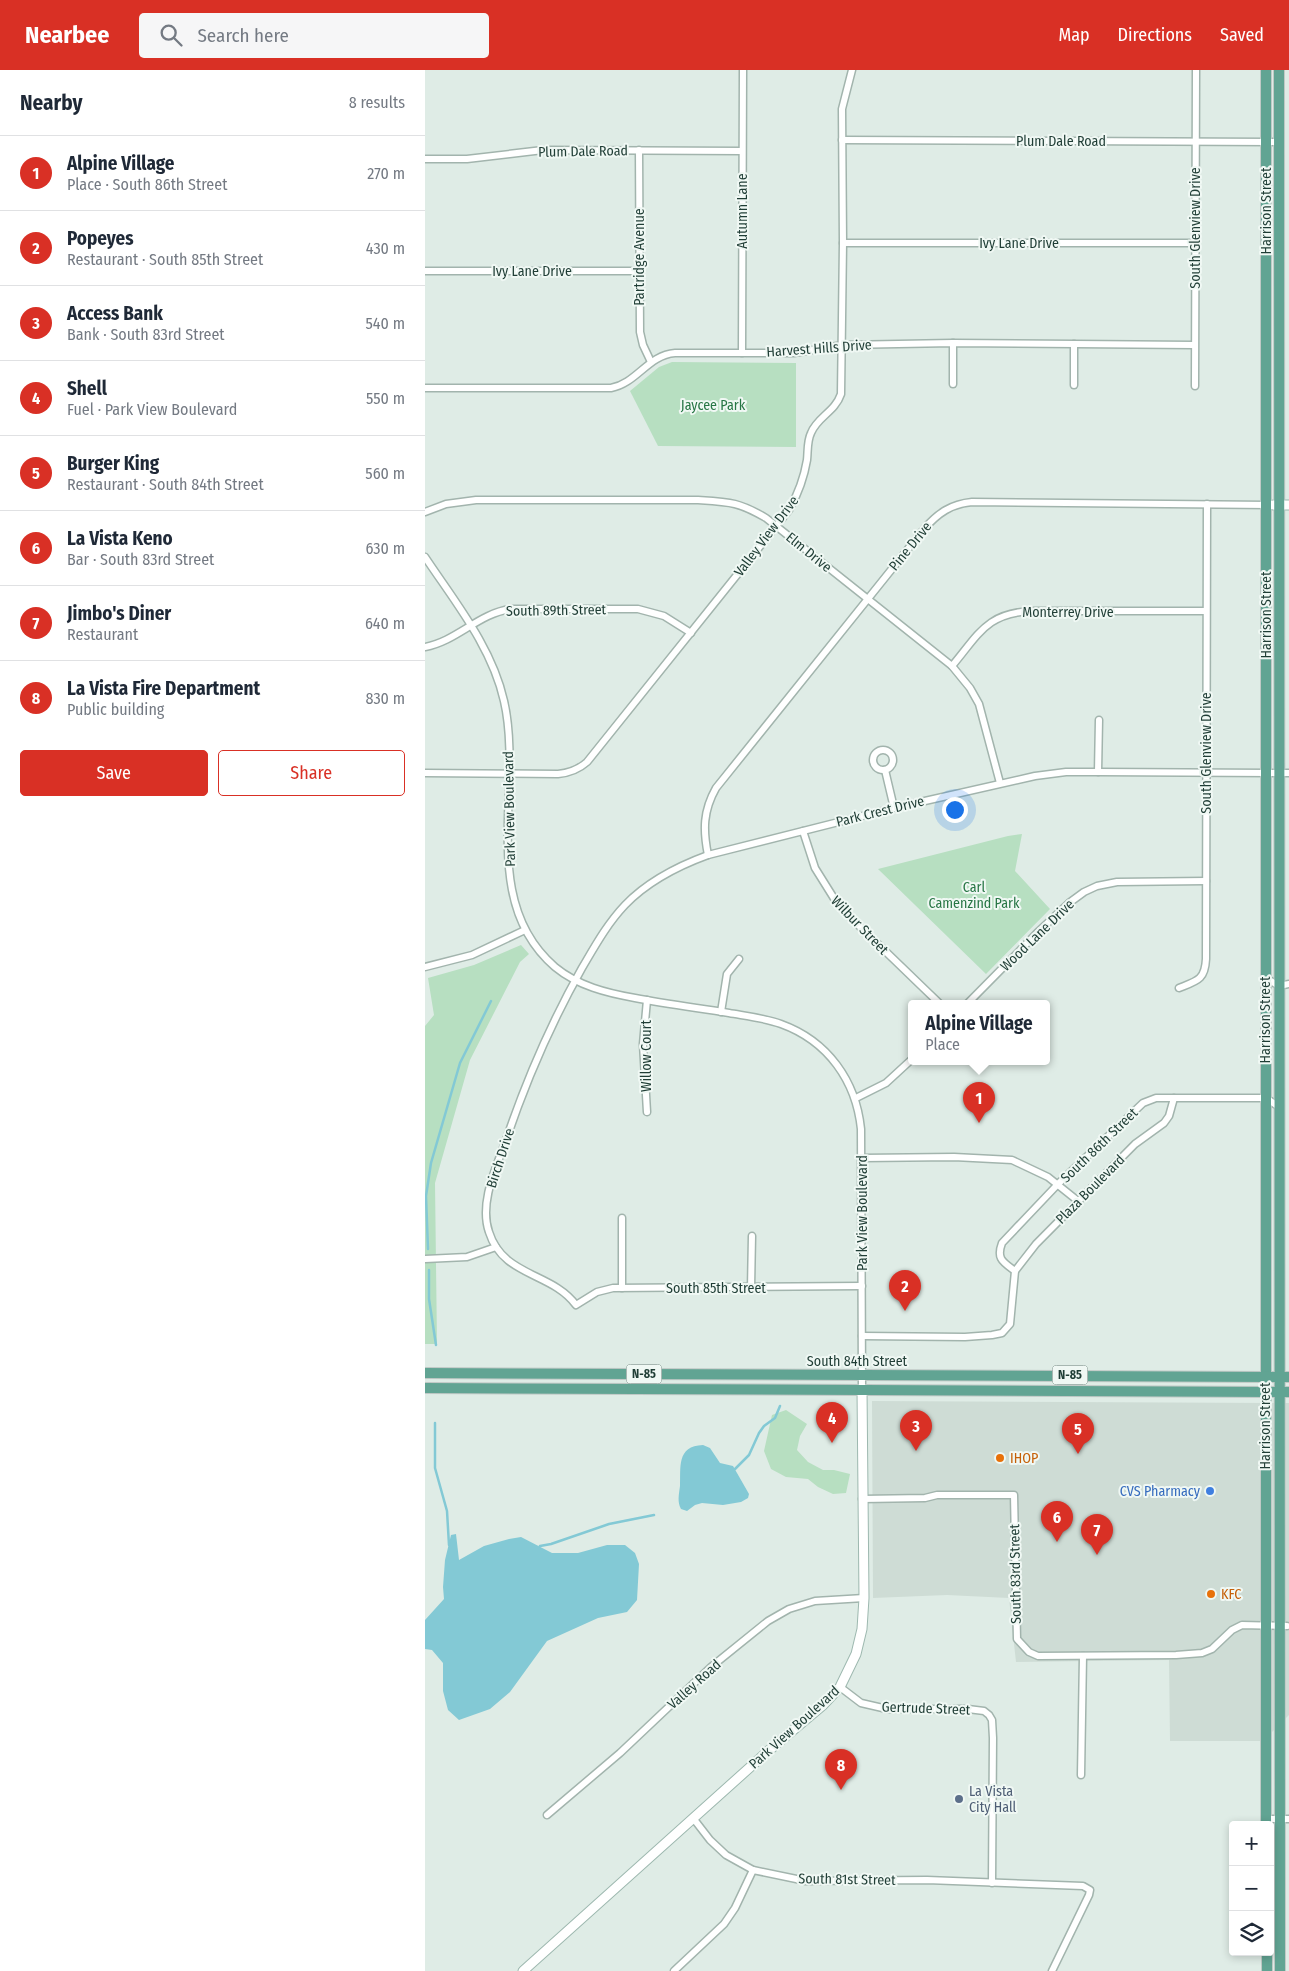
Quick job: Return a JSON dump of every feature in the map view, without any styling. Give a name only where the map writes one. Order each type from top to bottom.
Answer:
[{"type":"main road","name":"Harrison Street","points":[[1266,70],[1265,142],[1277,505]]},
{"type":"main road","name":"Harrison Street","points":[[1279,70],[1277,773],[1284,985],[1279,1107],[1284,1377],[1283,1626],[1285,1819],[1280,1971]]},
{"type":"main road","name":"Harrison Street","points":[[1266,1821],[1266,978],[1277,773]]},
{"type":"main road","name":"South 84th Street","points":[[425,1373],[1284,1377]]},
{"type":"main road","name":"South 84th Street","points":[[425,1388],[1284,1392]]},
{"type":"main road","points":[[1267,1956],[1267,1971]]},
{"type":"street","name":"Autumn Lane","points":[[742,353],[743,70]]},
{"type":"street","name":"Valley View Drive","points":[[425,773],[564,773],[575,771],[584,765],[789,510],[800,490],[812,430],[833,409],[839,400],[843,382],[842,109],[852,70]]},
{"type":"street","name":"South Glenview Drive","points":[[1195,386],[1196,70]]},
{"type":"street","name":"Plum Dale Road","points":[[842,140],[1279,142]]},
{"type":"street","name":"Plum Dale Road","points":[[425,159],[467,159],[543,150],[742,151]]},
{"type":"street","name":"Partridge Avenue","points":[[639,150],[640,336],[651,362]]},
{"type":"street","name":"Ivy Lane Drive","points":[[843,243],[1195,243]]},
{"type":"street","name":"Ivy Lane Drive","points":[[425,271],[639,272]]},
{"type":"street","name":"Harvest Hills Drive","points":[[425,388],[611,388],[626,383],[659,356],[671,353],[795,352],[843,345],[953,343],[1194,345]]},
{"type":"street","points":[[953,343],[953,384]]},
{"type":"street","points":[[1074,344],[1074,385]]},
{"type":"street","name":"Elm Drive","points":[[425,512],[446,504],[468,500],[698,500],[728,502],[745,506],[777,526],[952,666],[970,688],[979,704],[1000,783]]},
{"type":"street","name":"Pine Drive","points":[[708,855],[704,820],[708,804],[716,788],[929,522],[942,512],[956,505],[972,502],[1277,505]]},
{"type":"street","name":"South Glenview Drive","points":[[1179,988],[1200,979],[1205,968],[1207,504]]},
{"type":"street","name":"Park View Boulevard","points":[[425,557],[471,626],[493,666],[504,701],[508,730],[508,866],[515,901],[525,930],[536,947],[564,974],[601,990],[774,1022],[802,1033],[825,1051],[838,1065],[849,1083],[855,1098],[861,1129],[864,1598],[862,1629],[856,1654],[841,1687],[823,1705],[693,1818],[523,1971]]},
{"type":"street","name":"South 89th Street","points":[[425,647],[447,640],[492,614],[511,609],[631,609],[659,613],[691,633]]},
{"type":"street","name":"Monterrey Drive","points":[[952,666],[988,624],[1012,612],[1206,612]]},
{"type":"street","points":[[1098,772],[1099,720]]},
{"type":"street","points":[[885,770],[894,808]]},
{"type":"street","name":"Park Crest Drive","points":[[575,980],[603,932],[624,906],[643,888],[672,871],[708,855],[1000,783],[1066,772],[1277,773]]},
{"type":"street","name":"Wilbur Street","points":[[803,831],[815,868],[835,900],[852,919],[936,1000]]},
{"type":"street","name":"Wood Lane Drive","points":[[971,1000],[1039,931],[1069,903],[1084,892],[1097,886],[1117,882],[1206,881]]},
{"type":"street","points":[[425,967],[473,955],[525,930]]},
{"type":"street","points":[[721,1012],[727,974],[739,959]]},
{"type":"street","points":[[1266,978],[1284,985]]},
{"type":"street","name":"Birch Drive","points":[[575,980],[531,1072],[510,1128],[491,1184],[486,1219],[489,1233],[496,1247],[511,1263],[560,1290],[576,1306]]},
{"type":"street","name":"Willow Court","points":[[647,1000],[643,1044],[647,1112]]},
{"type":"street","points":[[855,1098],[886,1083],[908,1063]]},
{"type":"street","name":"South 86th Street","points":[[862,1158],[954,1157],[1012,1160],[1048,1176],[1057,1184],[1143,1103],[1156,1098],[1266,1098]]},
{"type":"street","name":"Plaza Boulevard","points":[[1015,1271],[1036,1244],[1135,1144],[1161,1126],[1169,1116],[1174,1098]]},
{"type":"street","points":[[1266,1098],[1279,1107]]},
{"type":"street","points":[[862,1336],[965,1337],[992,1336],[1002,1333],[1010,1324],[1015,1271],[1001,1261],[999,1252],[1002,1243],[1057,1184],[1078,1201]]},
{"type":"street","points":[[622,1218],[622,1288]]},
{"type":"street","points":[[751,1288],[752,1236]]},
{"type":"street","points":[[425,1258],[467,1257],[496,1247]]},
{"type":"street","name":"South 85th Street","points":[[576,1306],[603,1290],[622,1288],[862,1286]]},
{"type":"street","name":"South 83rd Street","points":[[862,1499],[925,1498],[937,1495],[1014,1495],[1017,1638],[1029,1652],[1038,1656],[1202,1653],[1212,1649],[1235,1628],[1242,1625],[1283,1626]]},
{"type":"street","name":"Valley Road","points":[[547,1815],[620,1753],[711,1667],[767,1621],[789,1609],[815,1601],[864,1598]]},
{"type":"street","points":[[1081,1775],[1083,1656]]},
{"type":"street","name":"Gertrude Street","points":[[841,1687],[861,1703],[887,1709],[968,1709],[984,1711],[989,1714],[992,1720],[993,1738],[992,1883]]},
{"type":"street","name":"South 81st Street","points":[[693,1818],[710,1840],[726,1855],[753,1870],[806,1881],[927,1880],[992,1883]]},
{"type":"street","points":[[1272,1821],[1285,1819]]},
{"type":"street","points":[[674,1971],[724,1924],[735,1908],[753,1870]]},
{"type":"street","points":[[992,1883],[1083,1886],[1090,1890],[1052,1971]]},
{"type":"shaded area","points":[[872,1401],[1289,1403],[1289,1715],[1263,1741],[1170,1741],[1169,1660],[1016,1662],[1009,1598],[947,1595],[873,1598]]},
{"type":"green space","name":"Jaycee Park","points":[[672,362],[796,363],[796,447],[658,446],[630,391],[659,367]]},
{"type":"green space","name":"Carl Camenzind Park","points":[[1022,834],[1015,871],[1050,909],[986,974],[878,869],[1008,836]]},
{"type":"green space","points":[[521,945],[529,954],[520,962],[470,1060],[435,1183],[437,1344],[425,1344],[425,1026],[434,1015],[428,978],[474,965]]},
{"type":"green space","points":[[786,1410],[807,1424],[800,1436],[797,1450],[808,1462],[823,1470],[834,1470],[850,1474],[846,1493],[833,1494],[818,1487],[808,1479],[786,1477],[771,1469],[764,1451],[772,1415]]},
{"type":"water","points":[[703,1445],[710,1448],[720,1463],[733,1466],[749,1494],[748,1498],[741,1502],[723,1505],[702,1503],[695,1505],[687,1511],[681,1509],[679,1498],[682,1459],[688,1449]]},
{"type":"water","points":[[456,1534],[459,1560],[484,1546],[521,1537],[552,1553],[578,1553],[607,1545],[625,1545],[635,1553],[639,1564],[637,1600],[627,1612],[598,1618],[547,1641],[510,1692],[490,1709],[459,1720],[448,1710],[443,1691],[443,1663],[432,1650],[425,1649],[425,1620],[444,1599],[445,1560],[451,1535]]},
{"type":"waterway","points":[[428,1249],[426,1196],[431,1163],[460,1063],[491,1001]]},
{"type":"waterway","points":[[429,1270],[429,1299],[436,1345]]},
{"type":"waterway","points":[[735,1469],[749,1455],[759,1433],[764,1426],[775,1418],[780,1406]]},
{"type":"waterway","points":[[435,1423],[435,1468],[447,1511],[449,1545]]},
{"type":"waterway","points":[[540,1546],[609,1524],[654,1515]]},
{"type":"place","name":"Alpine Village","points":[[979,1123]]},
{"type":"place","name":"Popeyes","points":[[905,1311]]},
{"type":"place","name":"Shell","points":[[832,1443]]},
{"type":"place","name":"Access Bank","points":[[916,1451]]},
{"type":"place","name":"Burger King","points":[[1078,1454]]},
{"type":"place","name":"IHOP","points":[[1000,1458]]},
{"type":"place","name":"CVS Pharmacy","points":[[1210,1491]]},
{"type":"place","name":"La Vista Keno","points":[[1057,1542]]},
{"type":"place","name":"Jimbo's Diner","points":[[1097,1555]]},
{"type":"place","name":"KFC","points":[[1211,1594]]},
{"type":"place","name":"La Vista Fire Department","points":[[841,1790]]},
{"type":"place","name":"La Vista City Hall","points":[[959,1799]]}]
